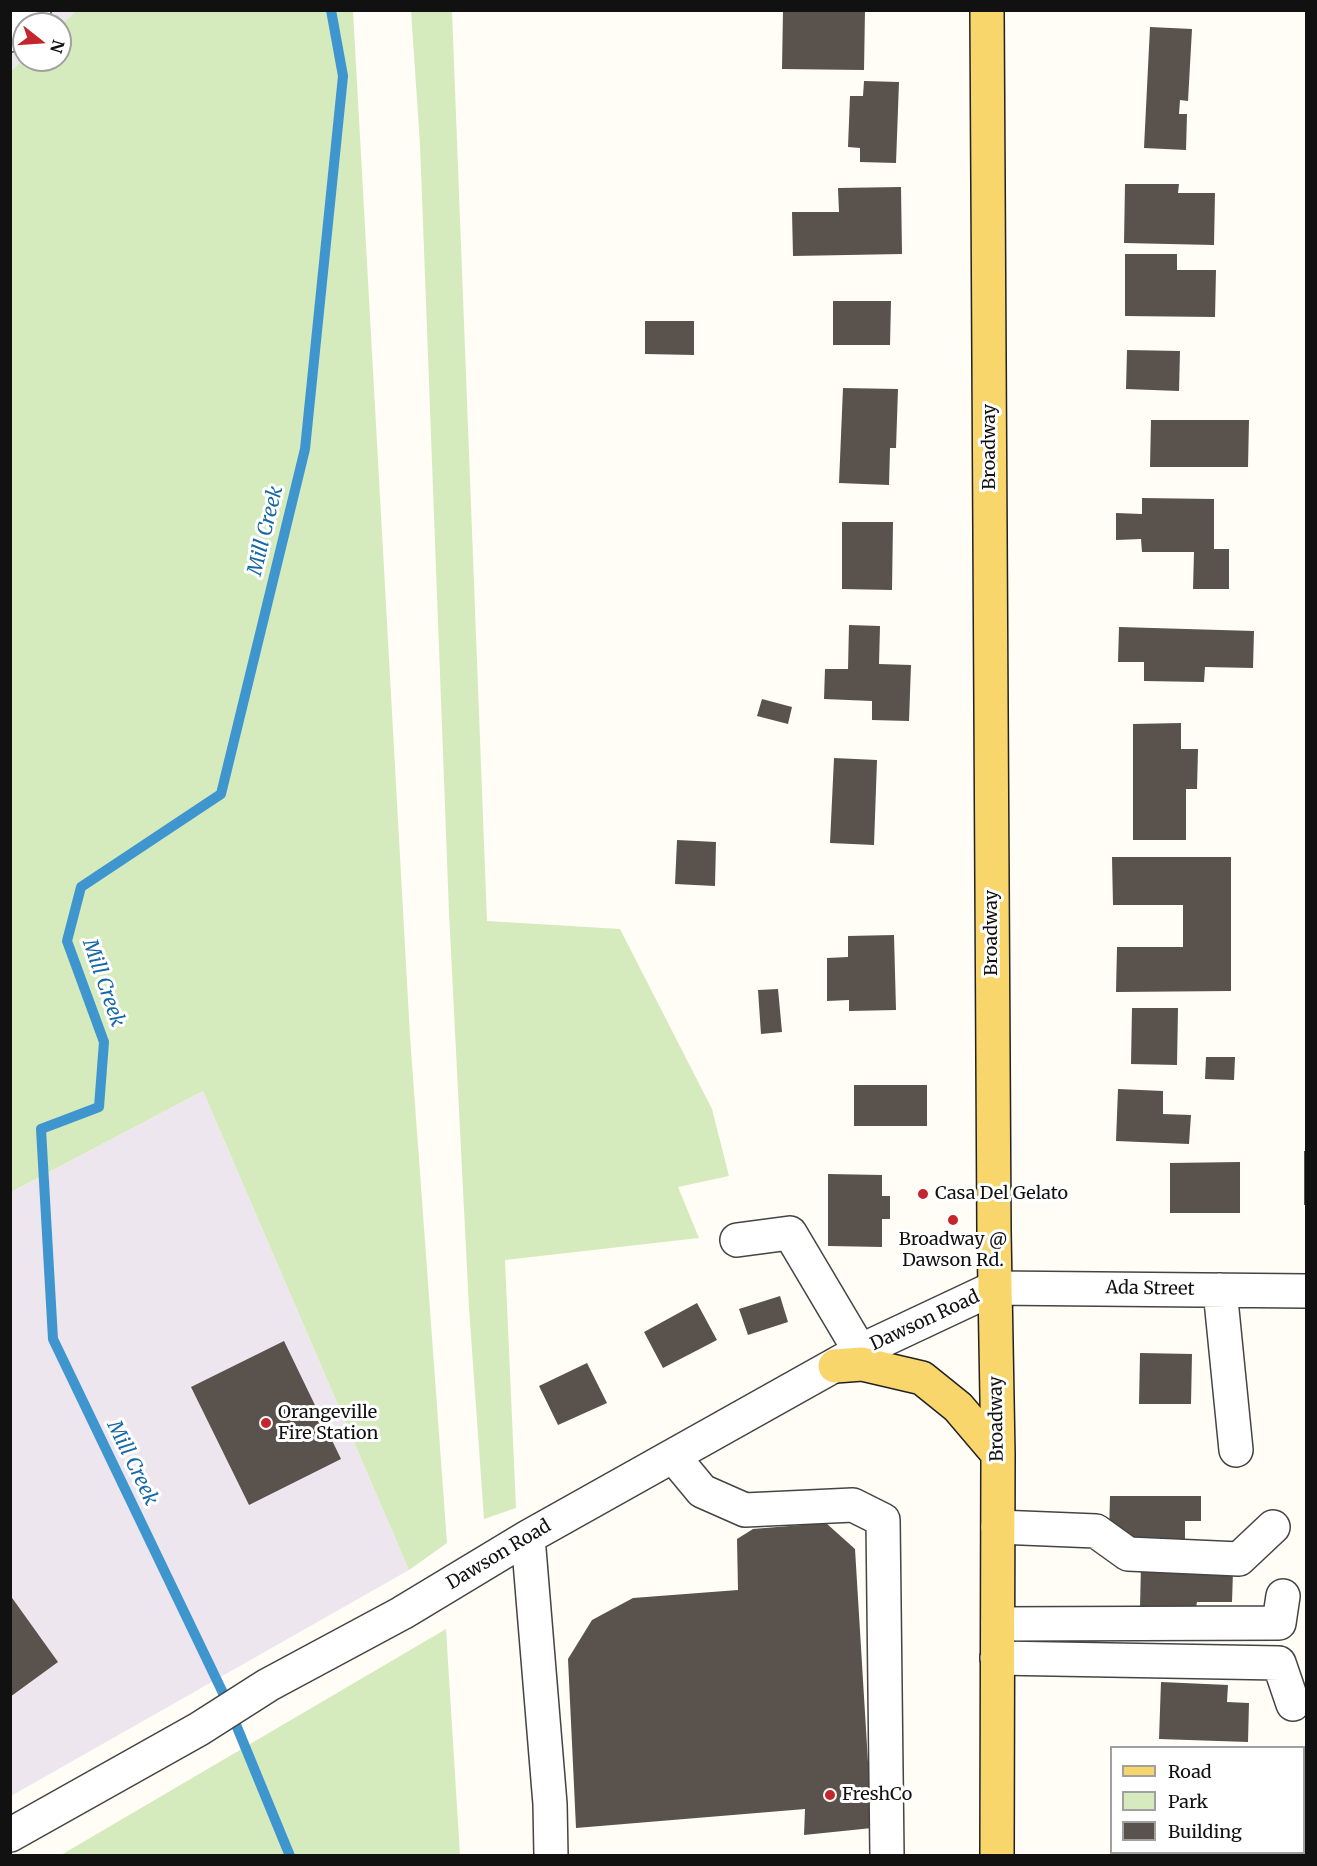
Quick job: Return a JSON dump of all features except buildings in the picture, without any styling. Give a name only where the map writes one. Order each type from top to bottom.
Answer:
[{"type":"main road","name":"Broadway","points":[[987,10],[994,1288],[998,1454],[997,1856]]},
{"type":"main road","points":[[847,1359],[922,1378],[957,1407],[998,1454]]},
{"type":"street","points":[[10,35],[34,10]]},
{"type":"street","points":[[737,1240],[790,1233],[847,1359]]},
{"type":"street","name":"Ada Street","points":[[994,1288],[1306,1291]]},
{"type":"street","name":"Dawson Road","points":[[10,1835],[200,1729],[268,1685],[402,1612],[528,1537],[847,1359],[994,1288]]},
{"type":"street","points":[[1220,1290],[1236,1450]]},
{"type":"street","points":[[673,1456],[702,1491],[745,1510],[853,1505],[883,1521],[886,1856]]},
{"type":"street","points":[[998,1527],[1096,1531],[1128,1554],[1239,1559],[1273,1527]]},
{"type":"street","points":[[528,1537],[550,1804],[551,1856]]},
{"type":"street","points":[[998,1624],[1279,1623],[1283,1596]]},
{"type":"street","points":[[998,1658],[1279,1663],[1293,1704]]},
{"type":"shaded area","points":[[11,11],[77,11],[72,15],[72,12],[12,12],[11,71]]},
{"type":"shaded area","points":[[203,1091],[409,1570],[11,1796],[11,1192]]},
{"type":"green space","points":[[77,10],[353,11],[410,1036],[447,1543],[409,1570],[203,1091],[11,1192],[11,71],[72,72],[72,15]]},
{"type":"green space","points":[[411,11],[452,11],[487,921],[620,929],[712,1109],[729,1176],[678,1187],[699,1238],[505,1260],[516,1508],[484,1519],[469,1308],[449,913],[420,144]]},
{"type":"green space","points":[[446,1629],[460,1855],[61,1855]]},
{"type":"waterway","name":"Mill Creek","points":[[290,1856],[223,1693],[53,1339],[41,1129],[99,1107],[104,1042],[67,941],[81,887],[221,794],[305,449],[343,76],[331,10]]},
{"type":"place","name":"Casa Del Gelato","points":[[923,1194]]},
{"type":"place","name":"Broadway @ Dawson Rd.","points":[[953,1220]]},
{"type":"place","name":"Orangeville Fire Station","points":[[266,1423]]},
{"type":"place","name":"FreshCo","points":[[830,1795]]}]
